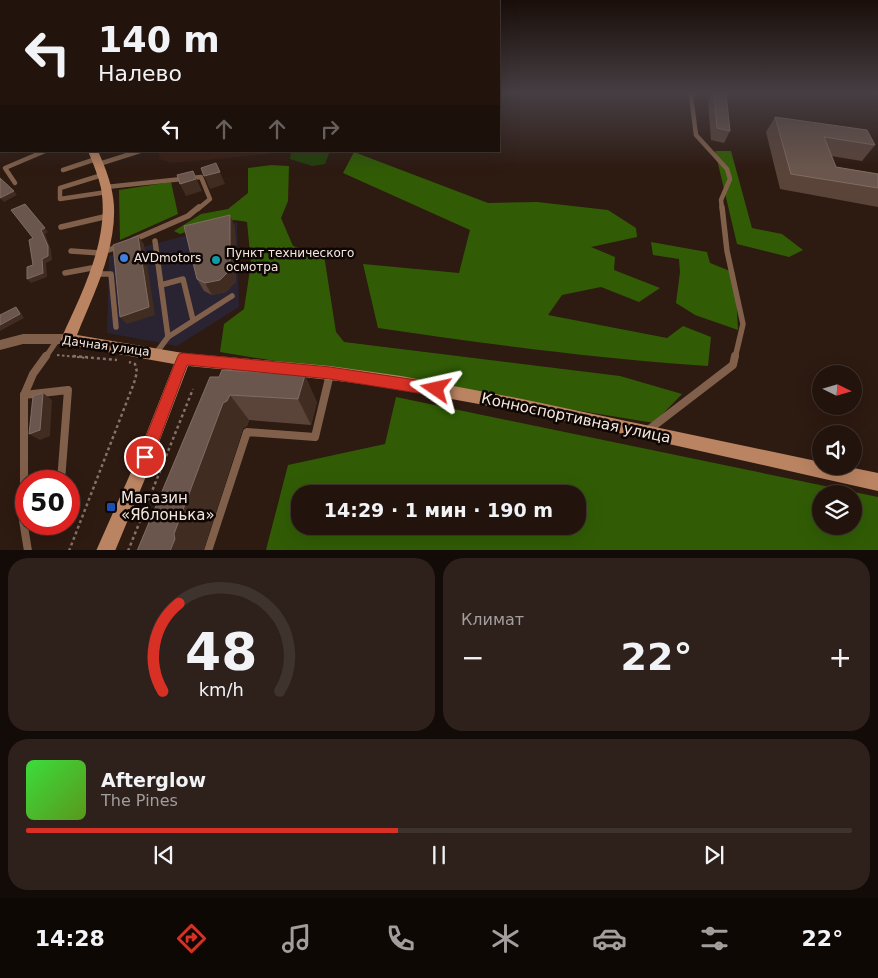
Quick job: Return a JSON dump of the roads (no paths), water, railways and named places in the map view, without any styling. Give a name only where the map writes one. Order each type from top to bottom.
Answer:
[{"type":"main road","points":[[63,339],[96,270],[100,253],[108,216],[101,171]]},
{"type":"main road","name":"Дачная улица","points":[[63,339],[183,358]]},
{"type":"main road","name":"Конноспортивная улица","points":[[183,358],[224,368],[330,373],[439,390],[878,482]]},
{"type":"main road","points":[[105,550],[139,474],[183,358]]},
{"type":"street","name":"Дачная улица","points":[[0,345],[22,339],[63,339]]},
{"type":"lane","points":[[645,432],[733,365],[743,324],[727,251],[721,200],[730,179],[727,169],[696,135],[694,119]]},
{"type":"lane","points":[[15,184],[5,168],[43,152]]},
{"type":"lane","points":[[101,171],[60,200],[60,188],[101,171],[138,152]]},
{"type":"lane","points":[[63,170],[201,177],[210,199],[188,216],[100,253],[71,250]]},
{"type":"lane","points":[[61,227],[108,216]]},
{"type":"lane","points":[[155,241],[168,337]]},
{"type":"lane","points":[[65,273],[96,270],[111,274],[116,327]]},
{"type":"lane","points":[[161,285],[183,279],[192,320]]},
{"type":"lane","points":[[156,353],[168,337],[232,296]]},
{"type":"lane","points":[[24,470],[24,395],[33,374],[47,354],[63,339]]},
{"type":"lane","points":[[208,550],[247,432],[315,437],[330,373]]},
{"type":"lane","points":[[24,395],[68,390],[62,470]]},
{"type":"lane","points":[[26,535],[28,550]]},
{"type":"place","name":"AVDmotors","points":[[124,258]]},
{"type":"place","name":"Пункт технического осмотра","points":[[216,260]]},
{"type":"place","name":"Магазин «Яблонька»","points":[[111,507]]}]
